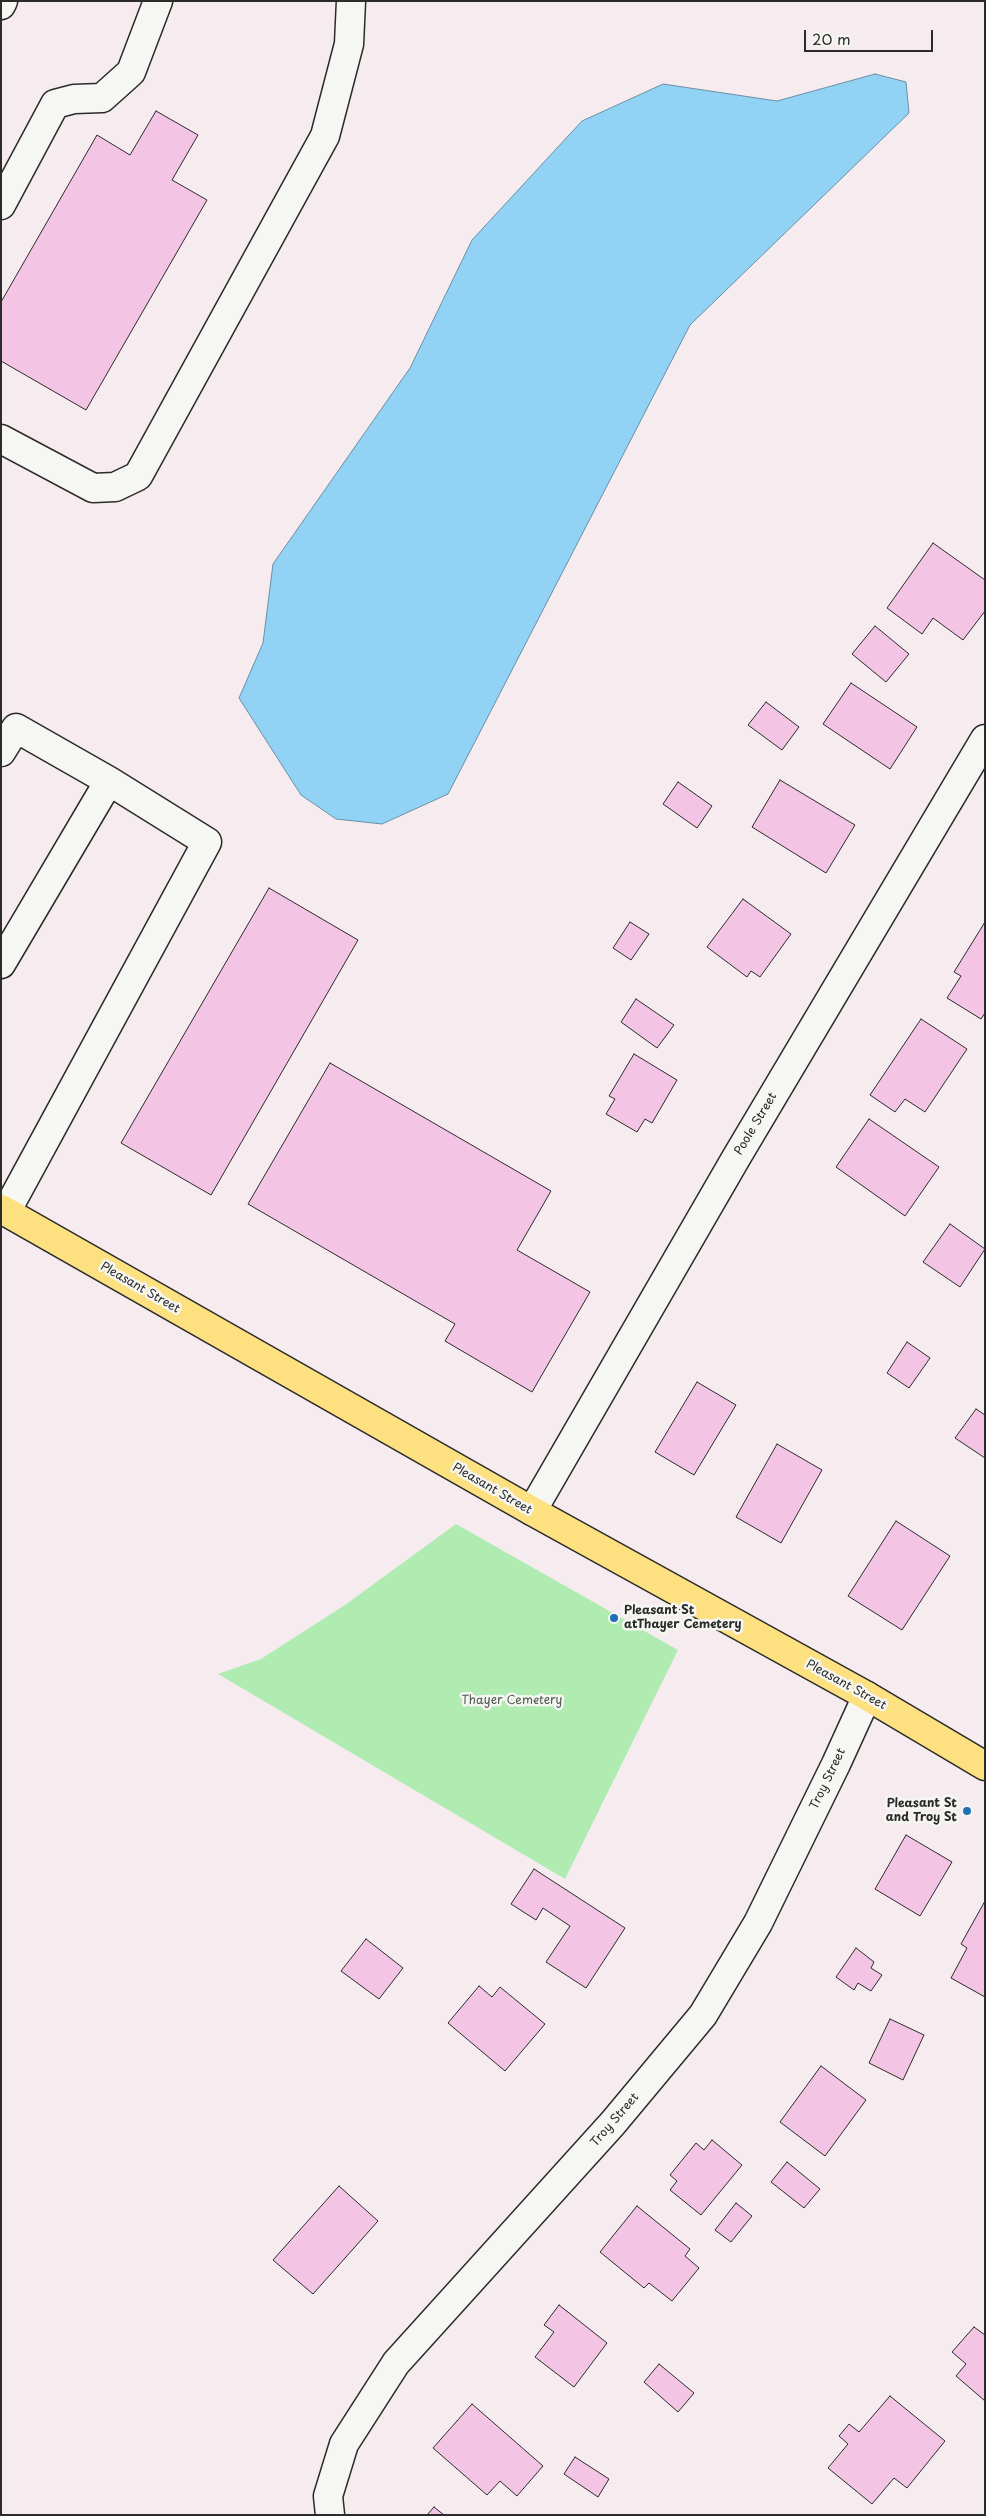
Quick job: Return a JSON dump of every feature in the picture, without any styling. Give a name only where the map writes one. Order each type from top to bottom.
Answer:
[{"type":"main road","name":"Pleasant Street","points":[[4,1210],[532,1511],[867,1696],[985,1766]]},
{"type":"street","points":[[1,204],[55,104],[74,99],[102,98],[131,72],[158,1]]},
{"type":"street","points":[[1,439],[93,488],[115,487],[138,476],[325,136],[349,44],[351,1]]},
{"type":"street","points":[[1,752],[16,728],[109,781],[207,842],[4,1210]]},
{"type":"street","name":"Poole Street","points":[[532,1511],[731,1167],[985,739]]},
{"type":"street","points":[[1,964],[109,781]]},
{"type":"street","name":"Troy Street","points":[[330,2515],[328,2496],[344,2444],[396,2363],[613,2123],[703,2015],[758,1923],[867,1696]]},
{"type":"green space","name":"Thayer Cemetery","points":[[456,1524],[678,1650],[565,1879],[218,1674],[261,1659],[345,1605]]},
{"type":"water","points":[[875,74],[906,82],[909,113],[690,325],[448,794],[382,824],[336,819],[301,795],[239,698],[263,643],[273,564],[410,368],[472,240],[582,121],[663,84],[777,101]]},
{"type":"building","points":[[156,111],[198,135],[172,180],[207,200],[86,410],[1,361],[1,302],[97,135],[130,155]]},
{"type":"building","points":[[933,543],[985,580],[985,611],[963,640],[933,618],[922,634],[887,608]]},
{"type":"building","points":[[875,626],[909,654],[886,682],[852,654]]},
{"type":"building","points":[[851,683],[917,727],[890,769],[823,724]]},
{"type":"building","points":[[766,702],[799,727],[782,750],[748,725]]},
{"type":"building","points":[[780,780],[855,825],[826,873],[752,827]]},
{"type":"building","points":[[678,782],[712,806],[697,828],[663,804]]},
{"type":"building","points":[[269,888],[358,940],[211,1195],[121,1143]]},
{"type":"building","points":[[743,899],[791,934],[760,977],[751,971],[747,977],[707,947]]},
{"type":"building","points":[[630,922],[649,934],[631,960],[613,948]]},
{"type":"building","points":[[985,922],[985,1013],[981,1019],[947,998],[961,976],[954,972]]},
{"type":"building","points":[[636,999],[674,1025],[657,1048],[621,1022]]},
{"type":"building","points":[[921,1019],[967,1049],[925,1112],[905,1099],[895,1112],[870,1095]]},
{"type":"building","points":[[634,1054],[677,1080],[652,1123],[645,1119],[637,1132],[606,1114],[615,1099],[609,1096]]},
{"type":"building","points":[[330,1063],[551,1191],[517,1250],[590,1292],[532,1392],[445,1341],[455,1324],[248,1204]]},
{"type":"building","points":[[869,1119],[939,1167],[905,1216],[836,1167]]},
{"type":"building","points":[[950,1224],[985,1249],[960,1287],[923,1262]]},
{"type":"building","points":[[907,1342],[930,1358],[909,1388],[887,1373]]},
{"type":"building","points":[[697,1382],[736,1405],[694,1475],[655,1452]]},
{"type":"building","points":[[976,1409],[985,1415],[985,1458],[955,1438]]},
{"type":"building","points":[[777,1444],[822,1470],[781,1543],[736,1517]]},
{"type":"building","points":[[896,1521],[950,1556],[902,1630],[848,1596]]},
{"type":"building","points":[[906,1835],[952,1862],[920,1916],[875,1889]]},
{"type":"building","points":[[534,1869],[625,1928],[586,1988],[546,1962],[570,1926],[543,1908],[536,1920],[511,1904]]},
{"type":"building","points":[[985,1901],[985,1997],[951,1978],[967,1948],[961,1944]]},
{"type":"building","points":[[366,1939],[403,1968],[379,1999],[341,1971]]},
{"type":"building","points":[[856,1948],[874,1962],[871,1968],[882,1975],[871,1991],[858,1983],[854,1990],[836,1977]]},
{"type":"building","points":[[479,1986],[492,1997],[500,1987],[545,2024],[505,2071],[448,2023]]},
{"type":"building","points":[[890,2019],[924,2035],[903,2080],[869,2063]]},
{"type":"building","points":[[821,2066],[866,2100],[825,2156],[780,2122]]},
{"type":"building","points":[[712,2140],[742,2165],[701,2215],[670,2190],[677,2181],[670,2175],[696,2143],[704,2150]]},
{"type":"building","points":[[787,2162],[820,2189],[804,2208],[771,2182]]},
{"type":"building","points":[[339,2186],[378,2221],[313,2294],[273,2260]]},
{"type":"building","points":[[736,2203],[752,2216],[731,2242],[715,2230]]},
{"type":"building","points":[[637,2206],[690,2249],[685,2256],[699,2268],[672,2301],[649,2283],[644,2288],[600,2252]]},
{"type":"building","points":[[559,2305],[607,2343],[574,2387],[535,2357],[554,2332],[544,2325]]},
{"type":"building","points":[[974,2327],[985,2335],[985,2401],[956,2376],[966,2364],[952,2352]]},
{"type":"building","points":[[659,2364],[694,2393],[678,2412],[644,2382]]},
{"type":"building","points":[[890,2396],[945,2441],[907,2488],[894,2478],[872,2504],[828,2468],[848,2444],[839,2436],[849,2424],[859,2432]]},
{"type":"building","points":[[472,2404],[543,2466],[517,2496],[500,2481],[487,2495],[433,2448]]},
{"type":"building","points":[[575,2457],[609,2479],[598,2497],[564,2474]]},
{"type":"building","points":[[434,2507],[444,2515],[427,2515]]},
{"type":"place","name":"Pleasant St atThayer Cemetery","points":[[614,1618]]},
{"type":"place","name":"Pleasant St and Troy St","points":[[967,1811]]}]
